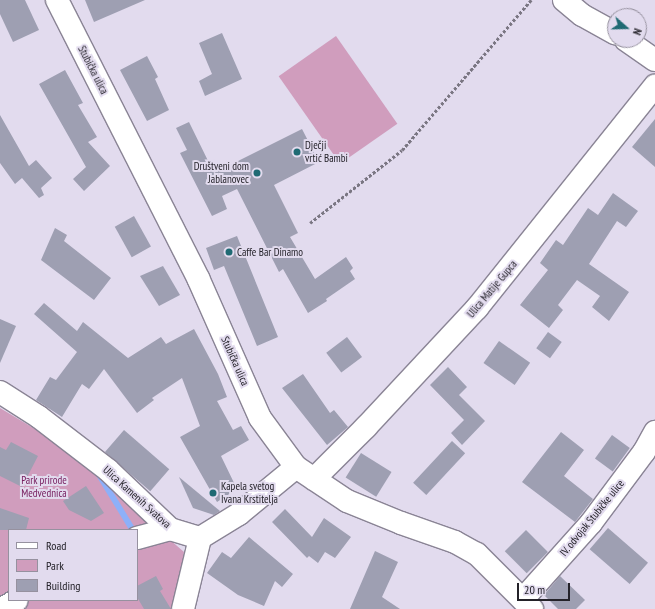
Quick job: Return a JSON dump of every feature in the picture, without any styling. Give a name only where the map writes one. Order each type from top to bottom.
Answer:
[{"type":"street","name":"Stubička ulica","points":[[57,0],[198,278],[260,418],[296,467],[346,501],[401,523],[455,542],[477,554],[528,604]]},
{"type":"street","points":[[564,0],[582,15],[607,29]]},
{"type":"street","points":[[638,48],[655,60]]},
{"type":"street","name":"Ulica Matije Gupca","points":[[314,478],[366,427],[477,308],[655,86]]},
{"type":"street","name":"Ulica Kamenih Svatova","points":[[0,392],[39,417],[108,470],[170,529],[200,538]]},
{"type":"street","name":"IV. odvojak Stubičke ulice","points":[[528,604],[644,452],[655,432]]},
{"type":"street","points":[[182,609],[200,538],[239,514],[296,467]]},
{"type":"street","points":[[138,538],[170,529]]},
{"type":"street","points":[[2,609],[15,601]]},
{"type":"path","points":[[310,223],[402,150],[531,0]]},
{"type":"green space","points":[[336,36],[397,124],[340,164],[279,76]]},
{"type":"green space","name":"Park prirode Medvednica","points":[[0,408],[60,444],[184,552],[181,586],[174,609],[0,609]]},
{"type":"building","points":[[0,0],[25,0],[39,30],[13,42],[0,14]]},
{"type":"building","points":[[85,0],[145,0],[94,22]]},
{"type":"building","points":[[222,33],[242,79],[205,96],[199,81],[212,74],[199,43]]},
{"type":"building","points":[[147,56],[158,77],[155,79],[169,110],[147,121],[120,70]]},
{"type":"building","points":[[65,70],[83,103],[78,105],[97,137],[88,142],[110,166],[84,191],[73,179],[86,167],[39,84]]},
{"type":"building","points":[[0,115],[29,166],[36,160],[52,178],[41,188],[44,195],[39,198],[22,178],[15,184],[0,163]]},
{"type":"building","points":[[655,119],[655,167],[632,147]]},
{"type":"building","points":[[189,122],[214,173],[302,129],[319,162],[274,185],[298,233],[290,237],[315,279],[346,257],[353,268],[350,271],[355,279],[326,299],[327,301],[308,313],[283,269],[279,272],[237,189],[222,196],[227,209],[212,216],[180,153],[187,150],[176,128]]},
{"type":"building","points":[[613,193],[638,211],[626,227],[617,221],[589,264],[629,292],[609,321],[592,307],[600,296],[577,280],[558,305],[563,310],[549,328],[520,305],[548,270],[540,263],[556,240],[563,245],[588,208],[598,215]]},
{"type":"building","points":[[134,216],[151,247],[132,257],[115,227]]},
{"type":"building","points":[[55,228],[67,235],[64,241],[111,278],[94,300],[41,260]]},
{"type":"building","points":[[237,236],[278,337],[257,346],[224,266],[214,270],[206,248]]},
{"type":"building","points":[[163,266],[180,295],[159,306],[140,276]]},
{"type":"building","points":[[44,303],[77,331],[83,322],[128,358],[161,337],[166,344],[194,329],[218,374],[227,397],[217,401],[233,430],[241,426],[249,440],[221,456],[237,489],[217,502],[180,437],[200,426],[182,378],[152,398],[154,400],[137,413],[104,369],[89,389],[82,384],[62,417],[36,400],[50,377],[56,380],[77,352],[34,314]]},
{"type":"building","points":[[0,319],[16,326],[0,363]]},
{"type":"building","points":[[548,332],[562,342],[550,358],[536,348]]},
{"type":"building","points":[[347,337],[362,357],[341,373],[326,353]]},
{"type":"building","points":[[499,341],[530,363],[515,385],[484,363]]},
{"type":"building","points":[[448,367],[467,387],[459,395],[485,421],[462,445],[451,433],[464,420],[430,385]]},
{"type":"building","points":[[303,374],[330,413],[334,410],[348,427],[327,445],[282,388]]},
{"type":"building","points":[[124,430],[169,469],[150,491],[105,452]]},
{"type":"building","points":[[561,432],[584,450],[564,476],[593,499],[575,522],[522,482]]},
{"type":"building","points":[[612,435],[630,448],[613,471],[595,458]]},
{"type":"building","points":[[452,441],[465,453],[426,495],[413,483]]},
{"type":"building","points":[[11,442],[38,456],[22,487],[0,476],[0,447],[6,450]]},
{"type":"building","points":[[361,453],[392,472],[376,497],[346,478]]},
{"type":"building","points":[[179,477],[220,511],[214,515],[193,508]]},
{"type":"building","points":[[86,486],[104,513],[91,521],[69,510],[63,501]]},
{"type":"building","points":[[0,508],[29,518],[26,529],[0,530]]},
{"type":"building","points":[[285,509],[312,537],[324,518],[351,537],[335,558],[325,552],[318,563],[309,556],[307,558],[272,522]]},
{"type":"building","points":[[608,528],[648,563],[630,584],[590,549]]},
{"type":"building","points":[[526,530],[548,552],[527,573],[505,551]]},
{"type":"building","points":[[249,537],[293,574],[282,587],[275,581],[264,606],[238,595],[207,573],[222,552],[231,558]]},
{"type":"building","points":[[375,551],[398,562],[382,597],[400,609],[350,609]]},
{"type":"building","points":[[156,576],[163,589],[160,591],[171,609],[144,609],[138,599],[138,585]]},
{"type":"building","points":[[560,576],[585,600],[576,609],[558,609],[544,595]]},
{"type":"waterway","points":[[99,474],[132,528]]},
{"type":"place","name":"Dječji vrtić Bambi","points":[[297,152]]},
{"type":"place","name":"Društveni dom Jablanovec","points":[[257,173]]},
{"type":"place","name":"Caffe Bar Dinamo","points":[[229,252]]},
{"type":"place","name":"Kapela svetog Ivana Krstitelja","points":[[213,493]]}]
